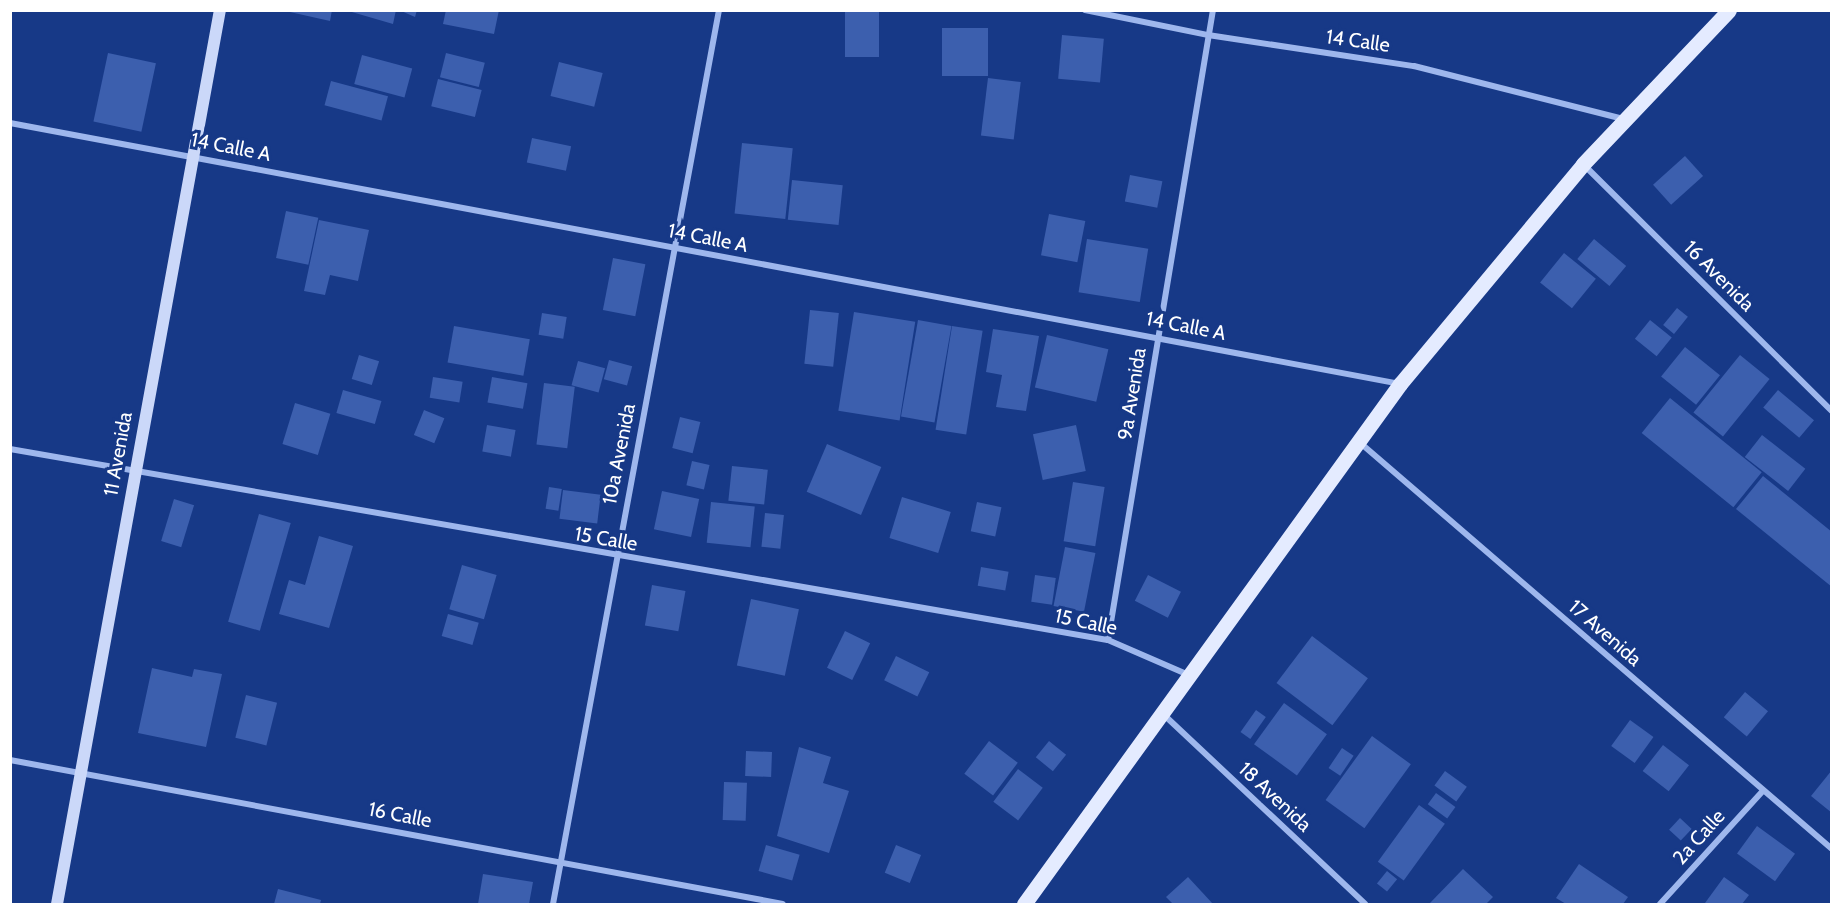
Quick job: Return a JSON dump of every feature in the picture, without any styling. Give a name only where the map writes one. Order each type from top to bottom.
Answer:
[{"type":"main road","points":[[1024,904],[1192,675],[1400,384],[1583,164],[1623,119],[1729,10]]},
{"type":"street","name":"11 Avenida","points":[[57,904],[220,10]]},
{"type":"street","name":"10a Avenida","points":[[553,904],[615,558],[676,249],[719,10]]},
{"type":"street","name":"14 Calle","points":[[1085,10],[1208,36],[1414,66],[1623,119]]},
{"type":"street","name":"9a Avenida","points":[[1108,640],[1213,10]]},
{"type":"street","name":"14 Calle A","points":[[10,123],[1400,384]]},
{"type":"street","name":"16 Avenida","points":[[1583,164],[1832,411]]},
{"type":"street","name":"17 Avenida","points":[[1358,441],[1832,849]]},
{"type":"street","name":"15 Calle","points":[[10,449],[615,558],[1108,640],[1192,675]]},
{"type":"street","name":"18 Avenida","points":[[1163,714],[1365,904]]},
{"type":"street","name":"16 Calle","points":[[10,760],[783,904]]},
{"type":"street","name":"2a Calle","points":[[1660,904],[1763,791]]},
{"type":"building","points":[[281,10],[332,10],[330,21]]},
{"type":"building","points":[[345,10],[396,10],[393,24]]},
{"type":"building","points":[[399,10],[417,10],[415,17]]},
{"type":"building","points":[[446,10],[499,10],[494,34],[443,24]]},
{"type":"building","points":[[845,10],[879,10],[879,57],[845,57]]},
{"type":"building","points":[[942,28],[988,28],[988,76],[942,76]]},
{"type":"building","points":[[1062,35],[1104,39],[1100,82],[1058,79]]},
{"type":"building","points":[[108,53],[156,63],[141,132],[93,121]]},
{"type":"building","points":[[446,53],[485,63],[479,87],[440,77]]},
{"type":"building","points":[[362,55],[412,68],[404,97],[354,84]]},
{"type":"building","points":[[559,62],[603,73],[594,107],[551,96]]},
{"type":"building","points":[[988,78],[1021,82],[1014,140],[981,136]]},
{"type":"building","points":[[438,79],[482,90],[475,117],[431,106]]},
{"type":"building","points":[[331,81],[388,96],[382,120],[325,105]]},
{"type":"building","points":[[532,138],[571,146],[566,171],[527,162]]},
{"type":"building","points":[[742,143],[793,148],[785,219],[735,214]]},
{"type":"building","points":[[1685,156],[1703,176],[1671,205],[1653,185]]},
{"type":"building","points":[[1130,175],[1162,181],[1157,208],[1125,202]]},
{"type":"building","points":[[792,180],[843,185],[839,225],[788,220]]},
{"type":"building","points":[[286,211],[318,218],[308,265],[276,258]]},
{"type":"building","points":[[1049,214],[1085,221],[1077,262],[1041,255]]},
{"type":"building","points":[[319,220],[369,230],[358,281],[330,275],[325,295],[304,291]]},
{"type":"building","points":[[1087,239],[1148,249],[1140,302],[1079,292]]},
{"type":"building","points":[[1594,239],[1626,266],[1609,286],[1577,259]]},
{"type":"building","points":[[1564,253],[1596,279],[1572,308],[1540,283]]},
{"type":"building","points":[[613,258],[645,264],[635,316],[603,310]]},
{"type":"building","points":[[1677,308],[1688,317],[1674,334],[1663,325]]},
{"type":"building","points":[[810,310],[839,313],[833,367],[804,364]]},
{"type":"building","points":[[854,312],[915,322],[900,420],[838,411]]},
{"type":"building","points":[[542,313],[567,317],[563,339],[539,335]]},
{"type":"building","points":[[918,320],[951,326],[934,422],[901,417]]},
{"type":"building","points":[[1650,320],[1672,338],[1657,356],[1635,339]]},
{"type":"building","points":[[454,326],[530,339],[523,376],[448,362]]},
{"type":"building","points":[[952,326],[983,331],[966,435],[936,430]]},
{"type":"building","points":[[993,329],[1039,336],[1026,411],[996,407],[1002,375],[986,372]]},
{"type":"building","points":[[1047,335],[1108,349],[1096,402],[1035,388]]},
{"type":"building","points":[[1685,347],[1720,375],[1696,405],[1661,377]]},
{"type":"building","points":[[359,355],[379,361],[372,385],[352,379]]},
{"type":"building","points":[[1740,355],[1770,379],[1723,436],[1693,413]]},
{"type":"building","points":[[609,360],[632,366],[627,386],[604,379]]},
{"type":"building","points":[[578,361],[605,368],[599,392],[572,385]]},
{"type":"building","points":[[433,377],[463,382],[459,402],[430,398]]},
{"type":"building","points":[[492,377],[527,383],[523,409],[487,403]]},
{"type":"building","points":[[544,383],[575,387],[567,448],[536,445]]},
{"type":"building","points":[[343,390],[381,401],[375,424],[336,413]]},
{"type":"building","points":[[1778,390],[1814,420],[1799,438],[1763,408]]},
{"type":"building","points":[[1670,398],[1762,472],[1733,507],[1642,433]]},
{"type":"building","points":[[295,403],[330,414],[318,455],[282,444]]},
{"type":"building","points":[[424,410],[444,418],[434,443],[414,435]]},
{"type":"building","points":[[680,417],[700,422],[693,453],[672,448]]},
{"type":"building","points":[[487,425],[516,430],[511,457],[482,452]]},
{"type":"building","points":[[1076,425],[1086,471],[1043,480],[1033,434]]},
{"type":"building","points":[[1762,435],[1805,469],[1788,491],[1745,457]]},
{"type":"building","points":[[827,444],[881,467],[861,515],[807,492]]},
{"type":"building","points":[[692,461],[710,465],[704,489],[686,485]]},
{"type":"building","points":[[732,466],[768,470],[764,505],[728,501]]},
{"type":"building","points":[[1763,476],[1832,532],[1832,587],[1736,509]]},
{"type":"building","points":[[1073,482],[1105,487],[1095,546],[1064,541]]},
{"type":"building","points":[[549,487],[562,489],[558,511],[546,509]]},
{"type":"building","points":[[563,490],[601,495],[597,523],[559,519]]},
{"type":"building","points":[[662,491],[699,499],[691,537],[654,529]]},
{"type":"building","points":[[902,497],[951,512],[938,553],[889,538]]},
{"type":"building","points":[[174,499],[194,505],[181,547],[161,541]]},
{"type":"building","points":[[711,502],[755,507],[750,547],[707,543]]},
{"type":"building","points":[[977,502],[1001,507],[995,537],[971,531]]},
{"type":"building","points":[[765,513],[784,515],[780,549],[761,547]]},
{"type":"building","points":[[259,514],[291,523],[260,631],[228,622]]},
{"type":"building","points":[[319,536],[353,546],[329,628],[279,614],[289,580],[305,585]]},
{"type":"building","points":[[1065,547],[1095,553],[1084,612],[1054,606]]},
{"type":"building","points":[[462,565],[497,575],[484,619],[449,609]]},
{"type":"building","points":[[981,567],[1009,572],[1005,591],[978,586]]},
{"type":"building","points":[[1035,575],[1056,578],[1052,605],[1031,602]]},
{"type":"building","points":[[1148,575],[1181,592],[1168,618],[1135,601]]},
{"type":"building","points":[[652,585],[685,591],[678,631],[645,625]]},
{"type":"building","points":[[751,599],[799,609],[785,676],[737,666]]},
{"type":"building","points":[[448,614],[479,623],[472,645],[442,636]]},
{"type":"building","points":[[845,631],[870,643],[852,680],[827,668]]},
{"type":"building","points":[[1312,636],[1368,678],[1332,725],[1276,683]]},
{"type":"building","points":[[896,656],[929,672],[917,696],[884,680]]},
{"type":"building","points":[[152,668],[192,677],[194,669],[222,674],[206,747],[138,733]]},
{"type":"building","points":[[1745,692],[1768,711],[1747,737],[1724,717]]},
{"type":"building","points":[[246,695],[277,703],[266,745],[235,738]]},
{"type":"building","points":[[1284,703],[1327,734],[1297,775],[1254,744]]},
{"type":"building","points":[[1256,710],[1266,717],[1250,739],[1241,732]]},
{"type":"building","points":[[1630,720],[1653,737],[1635,763],[1611,746]]},
{"type":"building","points":[[1372,736],[1411,764],[1364,828],[1326,800]]},
{"type":"building","points":[[989,741],[1018,763],[993,795],[964,774]]},
{"type":"building","points":[[1049,741],[1066,755],[1053,771],[1036,757]]},
{"type":"building","points":[[1663,745],[1689,765],[1669,791],[1643,771]]},
{"type":"building","points":[[799,747],[831,757],[823,783],[849,791],[829,853],[777,836]]},
{"type":"building","points":[[1342,748],[1354,756],[1340,776],[1329,768]]},
{"type":"building","points":[[746,751],[772,752],[771,777],[745,776]]},
{"type":"building","points":[[1018,769],[1043,788],[1018,820],[993,802]]},
{"type":"building","points":[[1832,770],[1832,813],[1811,796]]},
{"type":"building","points":[[1445,771],[1467,787],[1456,801],[1434,786]]},
{"type":"building","points":[[724,782],[747,783],[746,821],[723,820]]},
{"type":"building","points":[[1436,793],[1455,807],[1447,818],[1428,804]]},
{"type":"building","points":[[1419,805],[1445,824],[1404,880],[1378,862]]},
{"type":"building","points":[[1680,818],[1692,829],[1681,841],[1669,830]]},
{"type":"building","points":[[1757,826],[1795,854],[1775,881],[1737,854]]},
{"type":"building","points":[[766,845],[800,855],[792,881],[759,871]]},
{"type":"building","points":[[896,845],[921,855],[910,883],[885,873]]},
{"type":"building","points":[[1579,864],[1628,897],[1623,904],[1566,904],[1556,898]]},
{"type":"building","points":[[1463,869],[1493,897],[1486,904],[1429,904]]},
{"type":"building","points":[[1387,871],[1397,879],[1387,892],[1377,883]]},
{"type":"building","points":[[483,874],[533,882],[529,904],[478,904]]},
{"type":"building","points":[[1188,877],[1213,904],[1173,904],[1166,897]]},
{"type":"building","points":[[1724,877],[1749,895],[1742,904],[1705,903]]},
{"type":"building","points":[[278,889],[321,900],[320,904],[274,904]]}]
